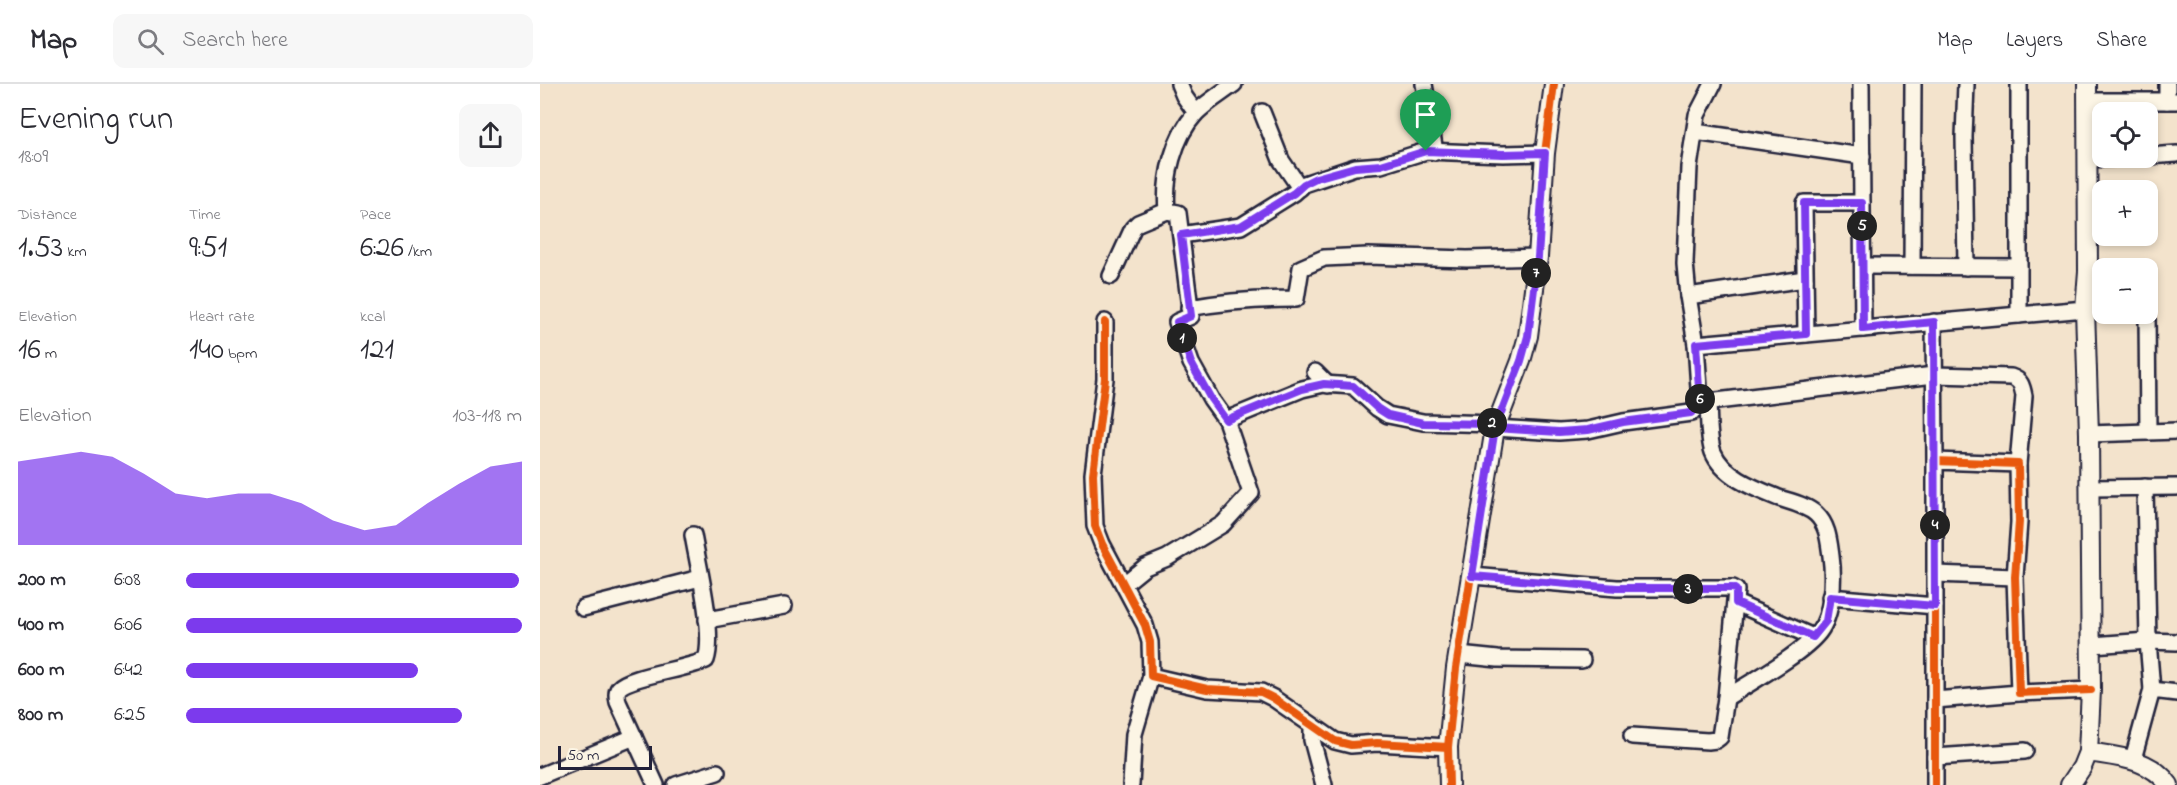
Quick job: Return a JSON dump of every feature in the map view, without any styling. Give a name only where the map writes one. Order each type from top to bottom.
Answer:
[{"type":"street","points":[[1179,84],[1196,113]]},
{"type":"street","points":[[1167,211],[1166,194],[1170,167],[1180,136],[1196,113],[1234,84]]},
{"type":"street","points":[[1424,84],[1435,152]]},
{"type":"street","points":[[1449,785],[1448,747],[1459,655],[1496,426],[1528,336],[1538,257],[1545,153],[1554,84]]},
{"type":"street","points":[[1713,84],[1697,115],[1689,168],[1685,251],[1688,296],[1710,442],[1714,454],[1722,465],[1755,489],[1809,508],[1819,516],[1828,533],[1832,565],[1826,621],[1813,637],[1792,654],[1726,698]]},
{"type":"street","points":[[1861,84],[1863,329]]},
{"type":"street","points":[[1912,84],[1912,266]]},
{"type":"street","points":[[1966,84],[1964,137],[1966,267]]},
{"type":"street","points":[[2019,84],[2019,315]]},
{"type":"street","points":[[2094,258],[2087,159],[2087,92],[2172,101],[2167,84]]},
{"type":"street","points":[[1262,112],[1281,160],[1300,188]]},
{"type":"street","points":[[1695,132],[1862,156]]},
{"type":"street","points":[[1181,235],[1241,226],[1316,178],[1355,167],[1381,165],[1426,151],[1545,153]]},
{"type":"street","points":[[2158,155],[2177,154]]},
{"type":"street","points":[[2087,159],[2092,159]]},
{"type":"street","points":[[1806,334],[1804,203],[1862,203]]},
{"type":"street","points":[[1111,276],[1133,228],[1167,211],[1178,213],[1191,316],[1177,322],[1191,363],[1226,420],[1251,493],[1223,524],[1167,558],[1145,567],[1124,584]]},
{"type":"street","points":[[1189,308],[1230,300],[1239,303],[1268,299],[1296,299],[1301,268],[1324,258],[1368,256],[1467,260],[1538,257]]},
{"type":"street","points":[[1863,266],[2019,267]]},
{"type":"street","points":[[1688,296],[1805,279]]},
{"type":"street","points":[[2070,785],[2082,767],[2088,752],[2091,690],[2090,488],[2085,309],[2092,282]]},
{"type":"street","points":[[1696,344],[2085,309]]},
{"type":"street","points":[[1105,322],[1105,379],[1093,474],[1095,526],[1145,626],[1150,642],[1151,676],[1134,734],[1131,785]]},
{"type":"street","points":[[1934,322],[1935,785]]},
{"type":"street","points":[[2147,324],[2148,432]]},
{"type":"street","points":[[1315,372],[1328,385]]},
{"type":"street","points":[[1226,420],[1302,389],[1328,385],[1353,386],[1388,415],[1423,423],[1496,426],[1559,432],[1588,430],[1623,422],[1691,413],[1704,402],[1934,375],[2011,377],[2018,380],[2023,387],[2024,396],[2018,464],[2019,522],[2015,577],[2019,693]]},
{"type":"street","points":[[2089,434],[2177,431]]},
{"type":"street","points":[[1935,461],[2018,464]]},
{"type":"street","points":[[2133,759],[2152,690],[2148,641],[2145,487]]},
{"type":"street","points":[[2090,488],[2177,487]]},
{"type":"street","points":[[656,785],[618,702],[617,693],[620,687],[631,681],[693,666],[706,660],[709,653],[707,620],[693,535]]},
{"type":"street","points":[[1935,574],[2015,577]]},
{"type":"street","points":[[1472,576],[1617,588],[1733,588],[1736,590],[1720,737],[1716,740],[1632,736]]},
{"type":"street","points":[[583,608],[700,578]]},
{"type":"street","points":[[1830,597],[1935,606]]},
{"type":"street","points":[[1736,603],[1813,637]]},
{"type":"street","points":[[707,620],[784,606]]},
{"type":"street","points":[[2092,645],[2148,641],[2177,642]]},
{"type":"street","points":[[1459,655],[1498,659],[1582,660]]},
{"type":"street","points":[[1151,676],[1207,689],[1261,692],[1335,741],[1351,745],[1377,743],[1448,747]]},
{"type":"street","points":[[1935,700],[2091,690]]},
{"type":"street","points":[[2152,690],[2177,693]]},
{"type":"street","points":[[1312,727],[1312,740],[1324,785]]},
{"type":"street","points":[[540,776],[634,737]]},
{"type":"street","points":[[1935,757],[2025,751]]},
{"type":"street","points":[[2088,752],[2133,759],[2144,763],[2163,777],[2169,785]]},
{"type":"street","points":[[676,785],[717,772]]},
{"type":"cycle path","points":[[1449,785],[1448,747],[1456,668],[1495,428],[1521,361],[1528,336],[1538,257],[1545,153],[1554,84]]},
{"type":"cycle path","points":[[1105,322],[1105,379],[1093,474],[1095,526],[1102,544],[1145,625],[1150,642],[1151,676],[1207,689],[1261,692],[1335,741],[1351,745],[1377,743],[1448,747]]},
{"type":"cycle path","points":[[1935,785],[1935,461],[2018,464],[2019,522],[2015,577],[2019,693],[2091,690]]},
{"type":"route","points":[[1426,151],[1381,165],[1355,167],[1316,178],[1241,226],[1181,235],[1191,316],[1177,322],[1191,363],[1226,420],[1302,389],[1324,384],[1353,386],[1388,415],[1423,423],[1497,424],[1495,428],[1479,518],[1472,576],[1617,588],[1733,588],[1736,590],[1736,603],[1813,637],[1826,621],[1830,597],[1935,606],[1934,322],[1863,329],[1862,203],[1804,203],[1806,334],[1696,344],[1700,403],[1691,413],[1623,422],[1588,430],[1559,432],[1495,428],[1500,415],[1521,361],[1528,336],[1538,257],[1545,153],[1426,151]]}]
